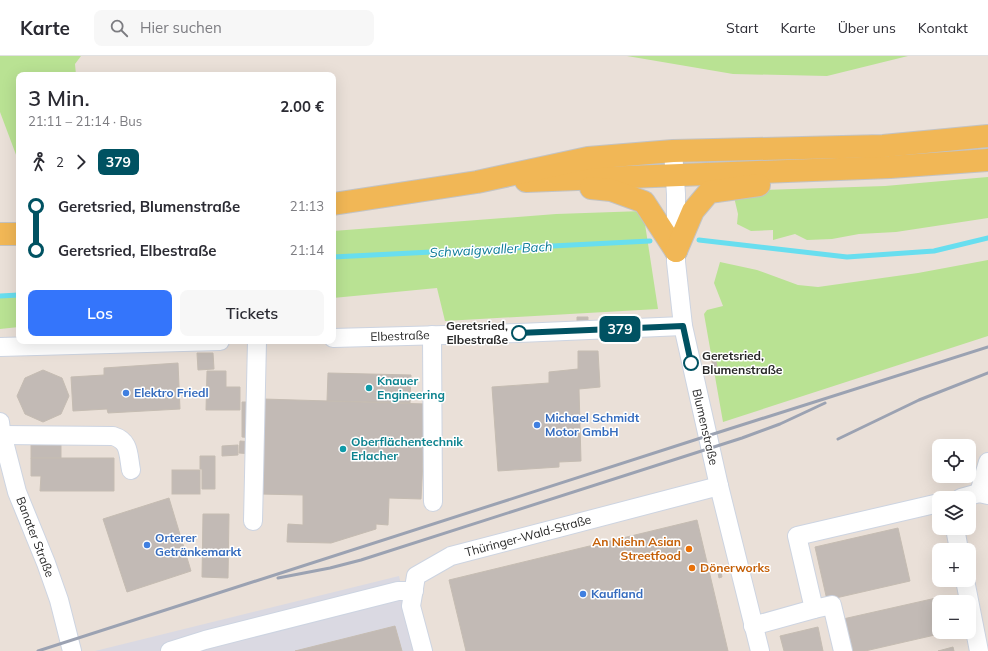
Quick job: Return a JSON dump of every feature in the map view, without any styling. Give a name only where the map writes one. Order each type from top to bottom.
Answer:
[{"type":"main road","points":[[336,204],[477,182],[588,158],[673,151],[883,146],[988,136]]},
{"type":"main road","points":[[477,182],[890,168],[988,160]]},
{"type":"main road","points":[[676,251],[693,211],[709,192],[770,183],[807,171]]},
{"type":"main road","points":[[559,180],[576,187],[611,190],[644,202],[676,251]]},
{"type":"main road","points":[[0,234],[16,234]]},
{"type":"street","name":"Blumenstraße","points":[[673,151],[675,176],[676,262],[683,326],[718,486],[760,651]]},
{"type":"street","name":"Elbestraße","points":[[336,338],[683,326]]},
{"type":"street","points":[[432,335],[433,502]]},
{"type":"street","points":[[0,347],[110,344]]},
{"type":"street","points":[[253,521],[257,344]]},
{"type":"street","points":[[1,428],[112,436],[123,440],[126,445],[132,470]]},
{"type":"street","name":"Banater Straße","points":[[1,428],[17,492],[59,600],[72,651]]},
{"type":"street","points":[[985,491],[988,462]]},
{"type":"street","name":"Thüringer-Wald-Straße","points":[[423,651],[412,606],[416,576],[451,556],[718,486]]},
{"type":"street","points":[[814,609],[797,536],[932,505]]},
{"type":"street","points":[[966,587],[979,651]]},
{"type":"street","points":[[170,651],[205,640],[398,591],[414,591]]},
{"type":"street","points":[[753,626],[832,605],[843,651]]},
{"type":"shaded area","points":[[399,576],[417,651],[95,651]]},
{"type":"green space","points":[[0,56],[81,56],[75,64],[76,72],[16,72],[16,155],[0,112]]},
{"type":"green space","points":[[627,56],[908,56],[827,76],[733,74]]},
{"type":"green space","points":[[988,177],[988,218],[896,232],[859,234],[832,239],[807,240],[795,234],[773,240],[773,230],[751,231],[737,224],[738,214],[734,197],[763,190],[885,186]]},
{"type":"green space","points":[[643,211],[658,309],[445,321],[437,288],[336,298],[336,231],[556,214]]},
{"type":"green space","points":[[988,260],[988,336],[723,422],[704,314],[707,310],[723,306],[714,283],[720,262],[757,270],[798,285],[818,287],[918,273]]},
{"type":"green space","points":[[16,293],[16,327],[0,329],[0,297]]},
{"type":"building","points":[[577,317],[588,317],[588,320],[577,321]]},
{"type":"building","name":"Michael Schmidt Motor GmbH","points":[[578,351],[598,351],[600,387],[579,389],[581,461],[559,462],[559,467],[498,471],[492,387],[549,383],[549,372],[578,369]]},
{"type":"building","points":[[197,353],[213,353],[214,369],[198,370]]},
{"type":"building","points":[[711,356],[715,356],[717,367],[713,367]]},
{"type":"building","name":"Elektro Friedl","points":[[178,363],[180,409],[108,413],[107,409],[73,411],[71,377],[104,375],[104,368]]},
{"type":"building","points":[[43,370],[62,378],[69,396],[61,414],[43,422],[25,414],[17,396],[25,378]]},
{"type":"building","points":[[207,371],[226,371],[226,387],[240,387],[240,410],[206,410]]},
{"type":"building","name":"Knauer Engineering","points":[[328,373],[411,375],[410,403],[327,401]]},
{"type":"building","name":"Oberflächentechnik Erlacher","points":[[263,399],[426,404],[421,499],[389,498],[388,525],[376,524],[376,529],[331,543],[287,542],[288,524],[303,525],[303,495],[260,494]]},
{"type":"building","points":[[242,402],[253,402],[252,438],[242,437]]},
{"type":"building","points":[[240,441],[253,442],[252,454],[239,453]]},
{"type":"building","points":[[31,443],[61,443],[61,458],[31,458]]},
{"type":"building","points":[[238,445],[238,455],[222,456],[222,446]]},
{"type":"building","points":[[200,456],[215,456],[215,489],[202,489],[202,469],[200,469]]},
{"type":"building","points":[[31,458],[114,458],[114,491],[40,491],[41,476],[31,476]]},
{"type":"building","points":[[172,470],[200,470],[200,494],[172,494]]},
{"type":"building","name":"Orterer Getränkemarkt","points":[[169,498],[191,571],[127,592],[103,519]]},
{"type":"building","points":[[203,514],[229,514],[228,578],[202,577]]},
{"type":"building","name":"Kaufland","points":[[697,520],[728,651],[466,651],[449,580]]},
{"type":"building","points":[[898,528],[910,581],[827,600],[815,547]]},
{"type":"building","points":[[720,566],[722,577],[719,578],[717,567]]},
{"type":"building","points":[[932,599],[932,636],[865,651],[850,651],[843,619]]},
{"type":"building","points":[[395,626],[402,651],[295,651]]},
{"type":"building","points":[[818,627],[823,651],[784,651],[780,636]]},
{"type":"building","points":[[953,647],[954,651],[938,651]]},
{"type":"waterway","name":"Schwaigwaller Bach","points":[[699,240],[847,257],[934,251],[988,238]]},
{"type":"waterway","name":"Schwaigwaller Bach","points":[[336,257],[650,241]]},
{"type":"waterway","name":"Schwaigwaller Bach","points":[[0,296],[16,295]]},
{"type":"railway","points":[[38,651],[988,347]]},
{"type":"railway","points":[[838,439],[919,400],[988,373]]},
{"type":"railway","points":[[278,578],[330,568],[361,560],[742,438],[780,424],[825,403]]},
{"type":"bus line","name":"379","points":[[519,333],[683,326],[691,363]]},
{"type":"place","name":"Geretsried, Elbestraße","points":[[519,333]]},
{"type":"place","name":"Geretsried, Blumenstraße","points":[[691,363]]},
{"type":"place","name":"Knauer Engineering","points":[[369,388]]},
{"type":"place","name":"Elektro Friedl","points":[[126,393]]},
{"type":"place","name":"Michael Schmidt Motor GmbH","points":[[537,425]]},
{"type":"place","name":"Oberflächentechnik Erlacher","points":[[343,449]]},
{"type":"place","name":"Orterer Getränkemarkt","points":[[147,545]]},
{"type":"place","name":"An Niehn Asian Streetfood","points":[[689,549]]},
{"type":"place","name":"Dönerworks","points":[[692,568]]},
{"type":"place","name":"Kaufland","points":[[583,594]]}]
